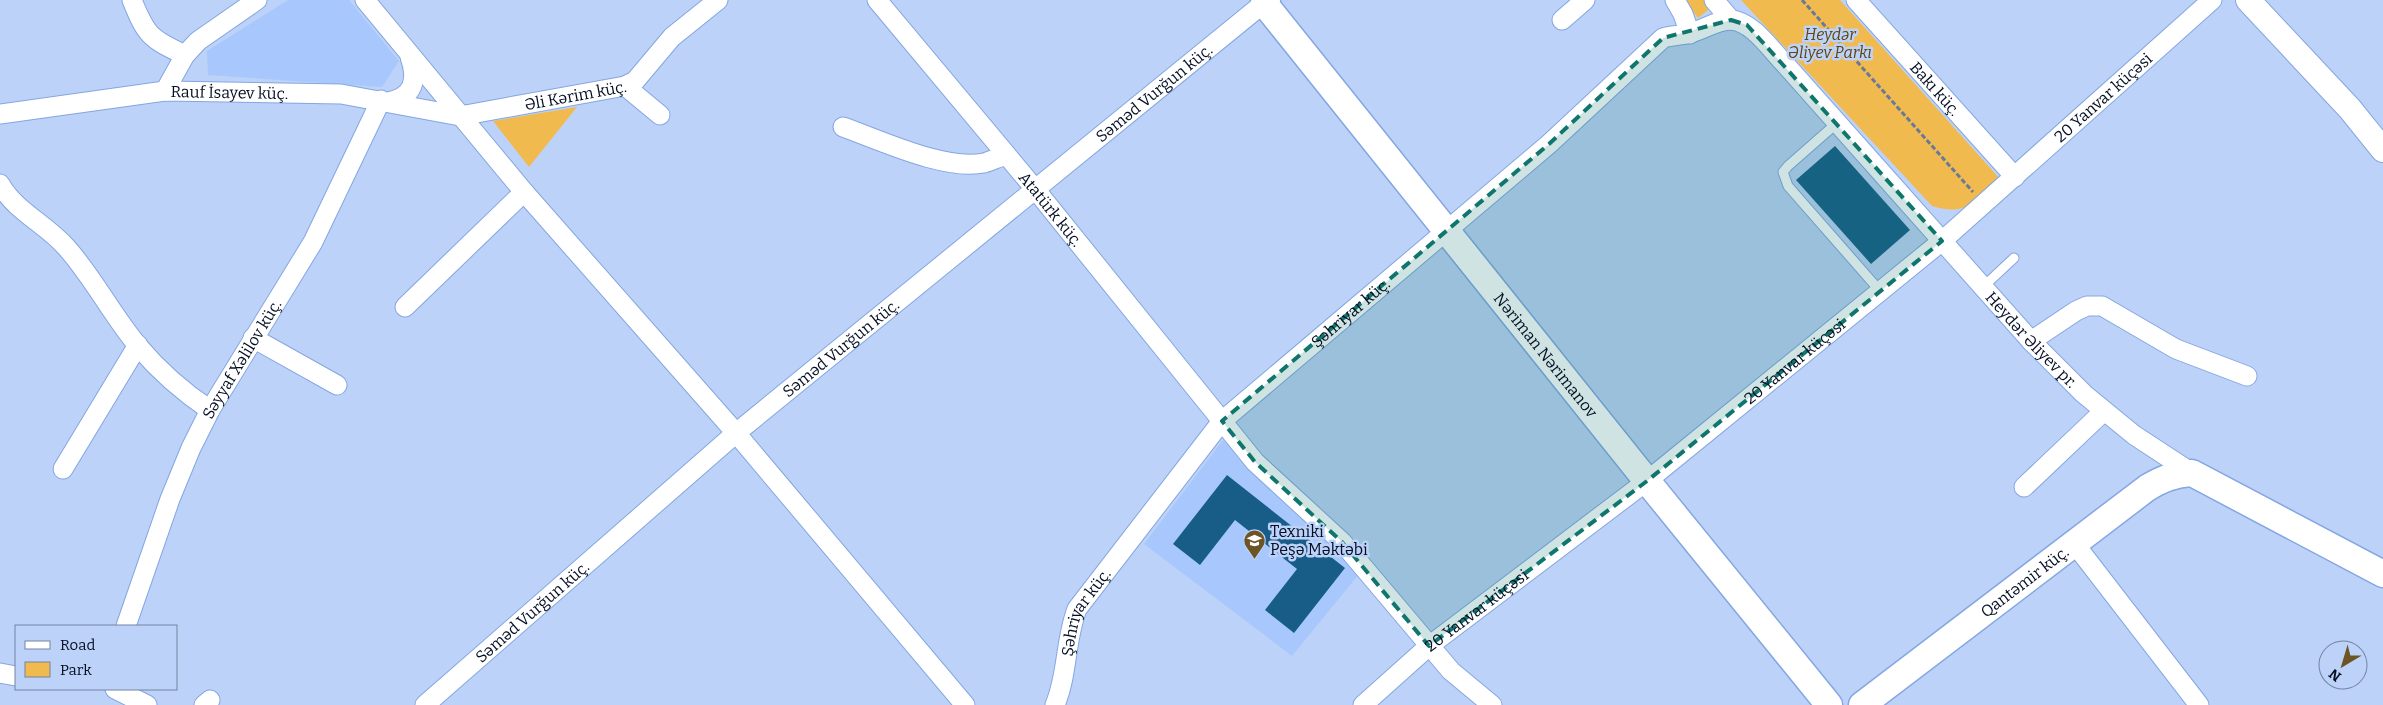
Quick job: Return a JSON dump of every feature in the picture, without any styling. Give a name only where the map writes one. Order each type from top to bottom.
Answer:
[{"type":"main road","name":"Nəriman Nərimanov","points":[[1264,1],[1647,482],[1829,705]]},
{"type":"main road","name":"Qantəmir küç.","points":[[1862,705],[2147,488],[2163,478],[2176,474],[2192,473]]},
{"type":"main road","name":"Heydər Əliyev pr.","points":[[2192,473],[2383,574]]},
{"type":"street","points":[[132,0],[144,29],[158,43],[185,55]]},
{"type":"street","points":[[165,91],[185,55],[198,41],[258,0]]},
{"type":"street","points":[[365,0],[524,192],[736,433],[965,705]]},
{"type":"street","name":"Əli Kərim küç.","points":[[460,116],[625,86],[634,81],[678,31],[718,0]]},
{"type":"street","name":"Atatürk küç.","points":[[877,0],[1035,189],[1255,462],[1342,542],[1451,671],[1492,705]]},
{"type":"street","points":[[1562,20],[1585,0]]},
{"type":"street","points":[[1675,0],[1690,34]]},
{"type":"street","name":"Heydər Əliyev pr.","points":[[1714,0],[1837,122],[2031,341],[2103,412],[2192,473]]},
{"type":"street","name":"Bakı küç.","points":[[1856,0],[2015,177]]},
{"type":"street","name":"20 Yanvar küçəsi","points":[[1363,705],[1429,646],[1647,482],[1942,240],[2212,0]]},
{"type":"street","points":[[2248,0],[2344,101],[2383,150]]},
{"type":"street","name":"Səməd Vurğun küç.","points":[[425,705],[736,433],[1264,1]]},
{"type":"street","name":"Şəhriyar küç.","points":[[1054,705],[1062,688],[1070,628],[1077,609],[1222,421],[1549,144],[1663,38],[1676,34],[1690,34],[1711,25],[1739,23]]},
{"type":"street","points":[[384,101],[401,99],[408,94],[415,70],[410,56]]},
{"type":"street","points":[[625,86],[660,115]]},
{"type":"street","name":"Rauf İsayev küç.","points":[[0,114],[165,91],[341,94],[460,116]]},
{"type":"street","name":"Səyyaf Xəlilov küç.","points":[[126,625],[170,499],[210,410],[313,242],[384,101]]},
{"type":"street","points":[[843,127],[932,159],[969,164],[984,163],[1006,155]]},
{"type":"street","points":[[0,184],[5,206],[66,247],[138,345],[164,374],[187,394],[210,410]]},
{"type":"street","points":[[405,307],[524,192]]},
{"type":"street","points":[[2031,341],[2076,311],[2087,306],[2102,306],[2176,349],[2247,376]]},
{"type":"street","points":[[253,338],[337,385]]},
{"type":"street","points":[[63,469],[138,345]]},
{"type":"street","points":[[2024,487],[2103,412]]},
{"type":"street","points":[[2074,543],[2199,705]]},
{"type":"street","points":[[0,674],[15,676]]},
{"type":"street","points":[[117,690],[147,705]]},
{"type":"lane","points":[[1837,122],[1788,166],[1783,172],[1784,179],[1788,186],[1880,291]]},
{"type":"lane","points":[[1983,287],[2014,258]]},
{"type":"path","points":[[1802,0],[1978,198]]},
{"type":"highlighted area","points":[[1731,20],[1747,25],[1942,241],[1647,481],[1429,646],[1342,542],[1255,462],[1222,421],[1549,144],[1663,38]]},
{"type":"shaded area","points":[[288,0],[349,0],[399,61],[382,87],[208,75],[207,51]]},
{"type":"shaded area","name":"Texniki Peşə Məktəbi","points":[[1223,440],[1359,574],[1292,656],[1144,544]]},
{"type":"green space","points":[[1684,0],[1721,0],[1698,18]]},
{"type":"green space","name":"Heydər Əliyev Parkı","points":[[1741,0],[1840,0],[2000,179],[1976,200],[1962,208],[1953,210],[1932,206]]},
{"type":"green space","points":[[577,107],[529,167],[493,121]]},
{"type":"building","points":[[1835,146],[1910,230],[1871,264],[1796,180]]},
{"type":"building","points":[[1227,475],[1345,568],[1294,633],[1265,610],[1297,569],[1235,520],[1200,565],[1173,544]]},
{"type":"place","name":"Texniki Peşə Məktəbi","points":[[1254,559]]}]
